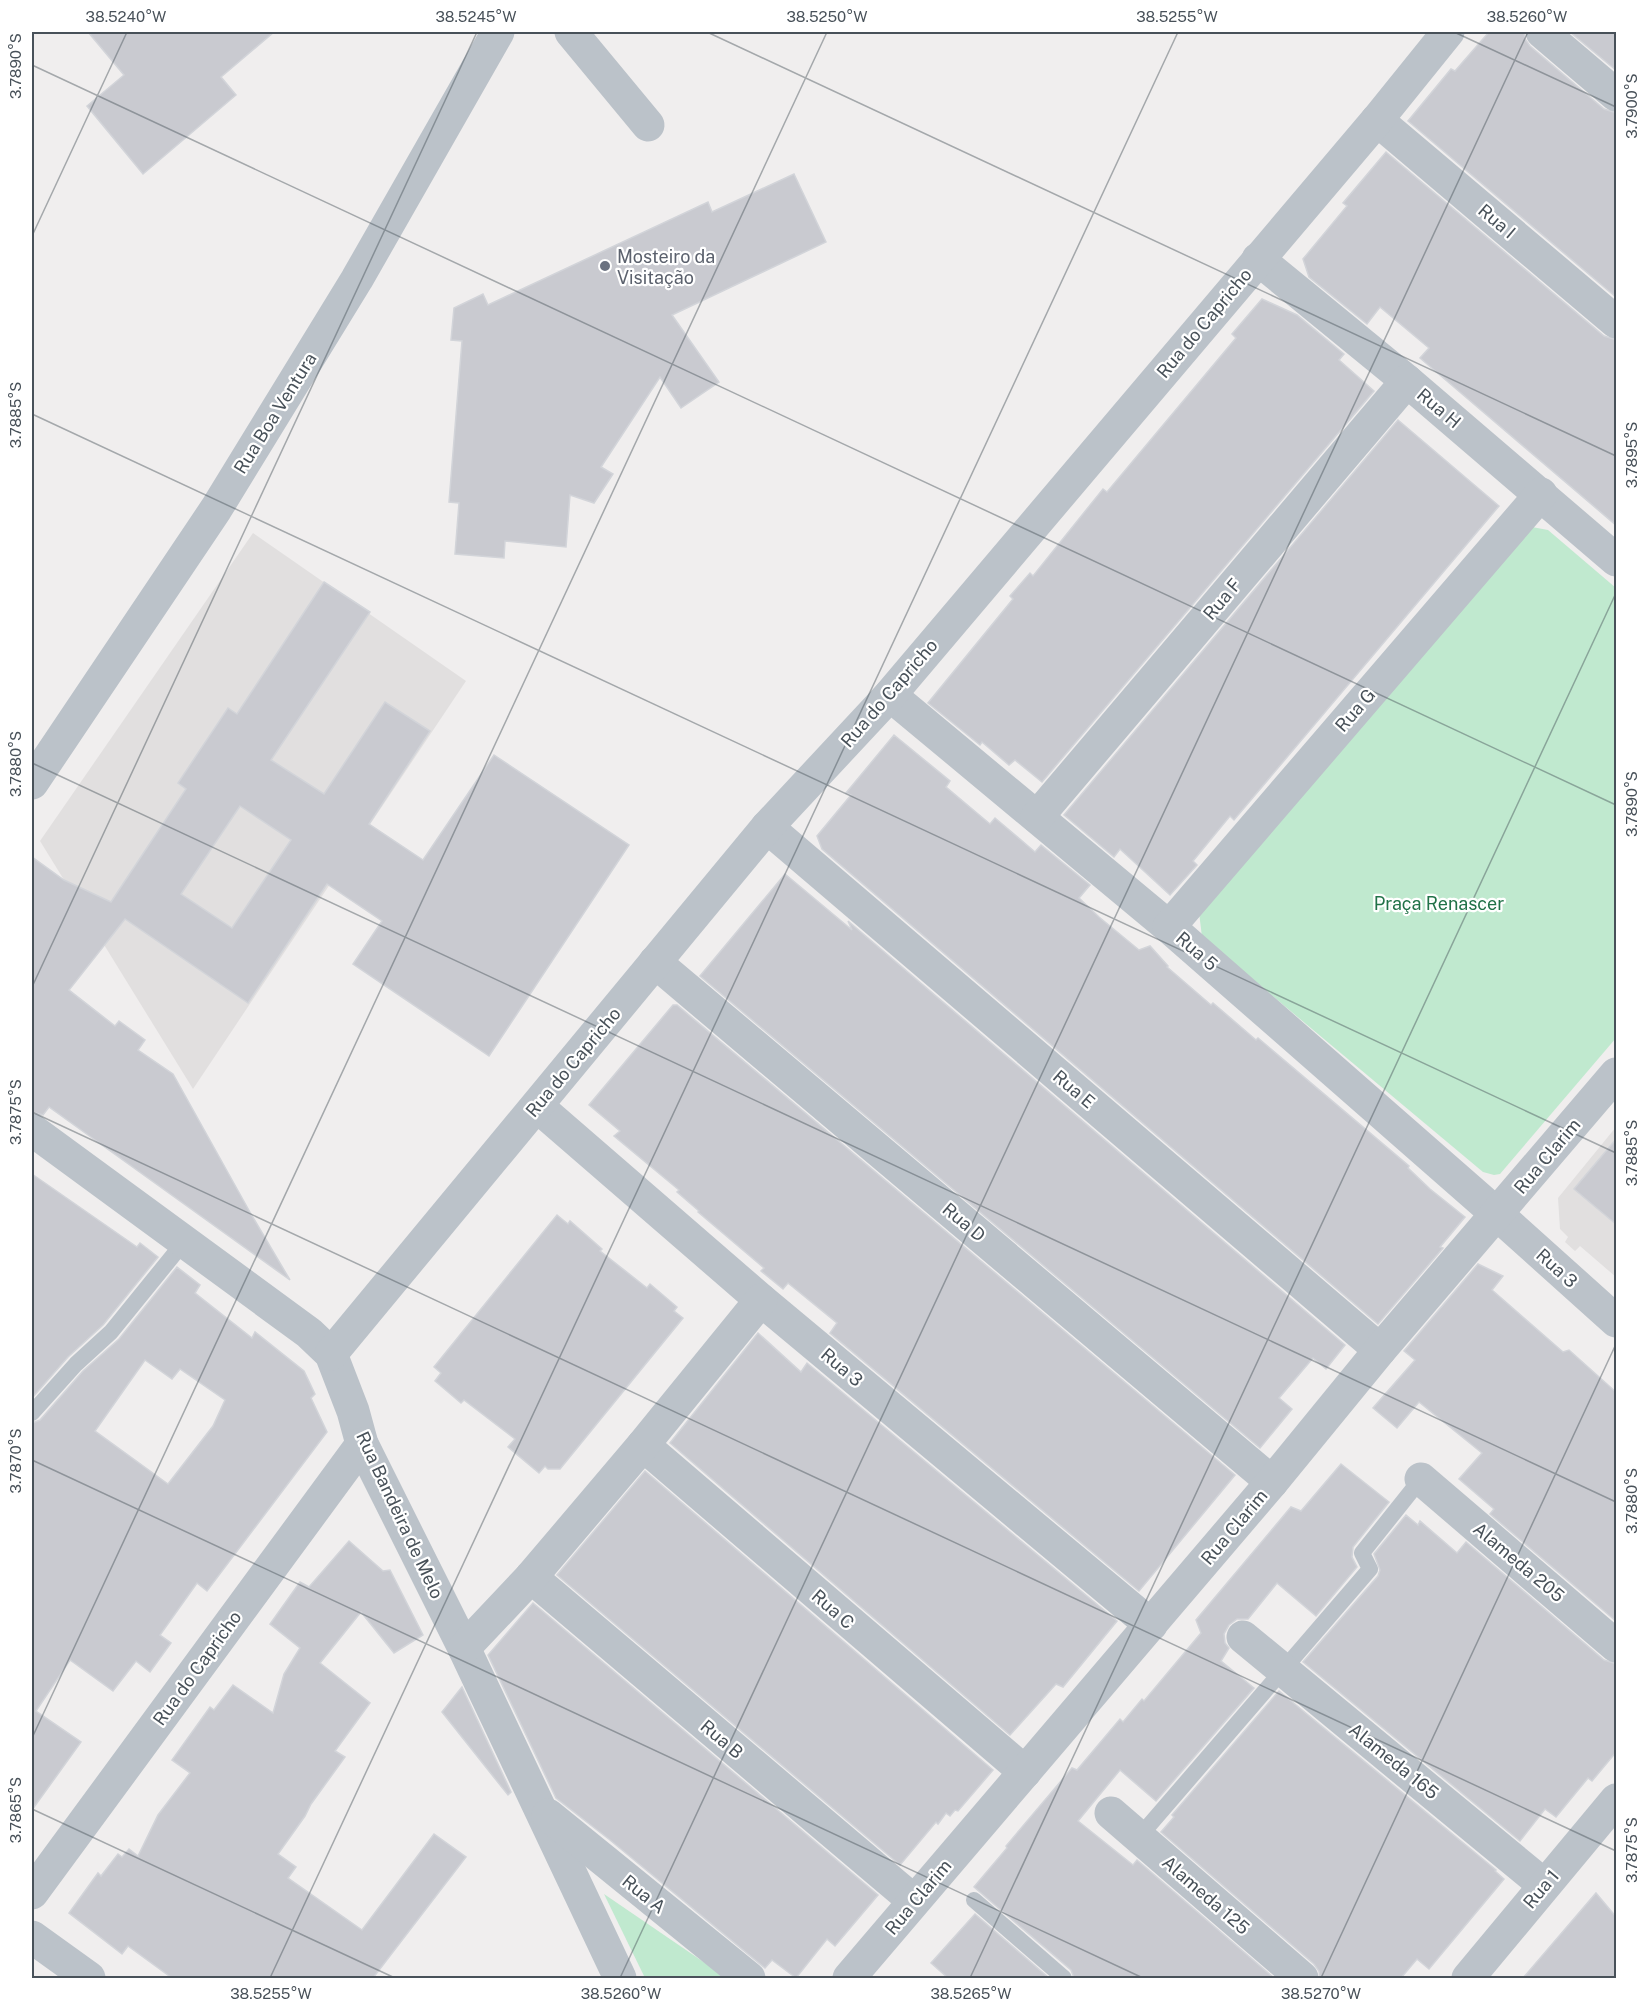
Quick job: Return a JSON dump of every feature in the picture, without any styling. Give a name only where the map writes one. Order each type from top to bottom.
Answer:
[{"type":"street","name":"Rua Boa Ventura","points":[[32,783],[216,509],[357,279],[498,32]]},
{"type":"street","points":[[571,32],[648,125]]},
{"type":"street","name":"Rua do Capricho","points":[[331,1354],[768,827],[890,695],[1377,120],[1448,32]]},
{"type":"street","points":[[1542,32],[1617,95]]},
{"type":"street","name":"Rua I","points":[[1377,120],[1617,322]]},
{"type":"street","name":"Rua H","points":[[1258,259],[1407,381],[1617,560]]},
{"type":"street","name":"Rua F","points":[[1037,817],[1407,381]]},
{"type":"street","name":"Rua G","points":[[1169,927],[1541,494]]},
{"type":"street","name":"Rua 5","points":[[890,695],[1169,927],[1498,1215]]},
{"type":"street","name":"Rua E","points":[[768,827],[1380,1350]]},
{"type":"street","name":"Rua D","points":[[655,962],[1272,1482]]},
{"type":"street","name":"Rua Clarim","points":[[849,1978],[1272,1482],[1380,1350],[1617,1074]]},
{"type":"street","name":"Rua 3","points":[[537,1106],[761,1300],[1151,1625]]},
{"type":"street","name":"Rua Bandeira de Melo","points":[[32,1130],[309,1333],[331,1354],[353,1411],[362,1444],[464,1648],[620,1978]]},
{"type":"street","name":"Rua 3","points":[[1498,1215],[1617,1321]]},
{"type":"street","points":[[464,1648],[531,1577],[643,1445],[761,1300]]},
{"type":"street","name":"Rua do Capricho","points":[[32,1893],[362,1444]]},
{"type":"street","name":"Rua C","points":[[643,1445],[1025,1772]]},
{"type":"street","name":"Alameda 205","points":[[1420,1479],[1617,1646]]},
{"type":"street","name":"Rua B","points":[[531,1577],[914,1901]]},
{"type":"street","name":"Alameda 165","points":[[1243,1637],[1544,1885]]},
{"type":"street","name":"Rua 1","points":[[1468,1978],[1617,1800]]},
{"type":"street","name":"Rua A","points":[[540,1809],[749,1978]]},
{"type":"street","name":"Alameda 125","points":[[1111,1813],[1302,1978]]},
{"type":"street","points":[[32,1937],[89,1978]]},
{"type":"lane","points":[[32,1413],[76,1364],[111,1332],[184,1242]]},
{"type":"lane","points":[[1139,1836],[1370,1569],[1362,1553],[1420,1479]]},
{"type":"lane","points":[[974,1900],[1064,1978]]},
{"type":"shaded area","points":[[253,533],[466,681],[193,1089],[40,841]]},
{"type":"shaded area","points":[[1616,1127],[1616,1277],[1580,1246],[1575,1251],[1565,1242],[1568,1237],[1560,1229],[1558,1198]]},
{"type":"green space","name":"Praça Renascer","points":[[1532,527],[1548,530],[1616,588],[1616,1038],[1500,1174],[1494,1175],[1483,1172],[1202,937],[1199,912]]},
{"type":"green space","points":[[604,1894],[727,1978],[645,1978]]},
{"type":"building","points":[[88,32],[274,32],[221,77],[236,95],[143,174],[87,106],[124,75]]},
{"type":"building","points":[[1489,32],[1524,32],[1525,39],[1530,46],[1604,109],[1617,113],[1617,298],[1408,121],[1451,69],[1455,71]]},
{"type":"building","points":[[1570,32],[1617,32],[1617,71]]},
{"type":"building","points":[[1386,152],[1604,336],[1617,340],[1617,526],[1420,358],[1429,348],[1380,307],[1367,324],[1309,277],[1303,259],[1347,206],[1343,203]]},
{"type":"building","points":[[794,174],[826,242],[672,315],[719,382],[681,408],[660,377],[601,467],[613,474],[594,503],[570,495],[566,547],[505,541],[504,558],[455,554],[459,503],[449,502],[462,341],[451,340],[454,308],[483,294],[488,305],[708,202],[712,212]]},
{"type":"building","points":[[1262,299],[1297,315],[1344,354],[1339,360],[1374,391],[1042,782],[1015,760],[1009,765],[982,742],[980,745],[928,703],[1013,599],[1010,596],[1030,573],[1033,576],[1103,489],[1107,492],[1236,338],[1232,334]]},
{"type":"building","points":[[1398,420],[1499,506],[1234,820],[1230,816],[1193,861],[1197,865],[1170,895],[1120,849],[1114,857],[1064,815]]},
{"type":"building","points":[[324,582],[370,612],[271,760],[324,794],[385,702],[430,731],[369,824],[423,860],[494,755],[629,845],[489,1056],[353,964],[382,921],[327,884],[248,1003],[125,919],[69,990],[115,1026],[119,1021],[145,1040],[138,1050],[173,1074],[290,1280],[49,1107],[43,1115],[32,1112],[32,857],[64,880],[111,902],[186,789],[178,783],[228,708],[237,714]],"holes":[[[240,806],[291,840],[232,928],[181,894]]]},
{"type":"building","points":[[894,735],[950,781],[946,787],[990,824],[995,818],[1035,852],[1041,845],[1090,885],[1079,898],[1099,917],[1139,950],[1150,946],[1167,967],[1211,1005],[1213,1003],[1256,1040],[1258,1038],[1409,1166],[1408,1168],[1430,1189],[1465,1217],[1440,1247],[1443,1248],[1378,1324],[822,849],[817,836],[851,795],[846,793]]},
{"type":"building","points":[[785,874],[852,930],[848,921],[1345,1345],[1326,1369],[1313,1358],[1279,1398],[1292,1409],[1260,1448],[700,976]]},
{"type":"building","points":[[673,1005],[677,1005],[1235,1475],[1139,1591],[830,1333],[837,1323],[788,1283],[783,1289],[761,1271],[764,1268],[698,1212],[677,1192],[679,1190],[614,1136],[620,1131],[589,1105]]},
{"type":"building","points":[[1617,1138],[1617,1225],[1574,1189]]},
{"type":"building","points":[[32,1174],[137,1247],[140,1243],[158,1257],[103,1325],[68,1357],[32,1398]]},
{"type":"building","points":[[557,1215],[568,1224],[570,1221],[602,1249],[600,1251],[647,1288],[650,1284],[677,1307],[674,1311],[683,1318],[560,1469],[548,1469],[545,1466],[539,1473],[508,1447],[515,1439],[464,1400],[461,1403],[435,1381],[441,1373],[434,1367]]},
{"type":"building","points":[[1478,1264],[1503,1276],[1492,1290],[1563,1352],[1569,1350],[1617,1393],[1617,1622],[1490,1514],[1494,1509],[1459,1479],[1482,1453],[1419,1402],[1397,1428],[1373,1408],[1415,1360],[1404,1351]]},
{"type":"building","points":[[177,1267],[200,1285],[195,1293],[252,1338],[255,1332],[304,1371],[315,1394],[311,1398],[327,1432],[207,1591],[197,1583],[160,1635],[171,1643],[150,1672],[136,1661],[113,1691],[70,1660],[36,1711],[81,1742],[32,1810],[32,1423],[40,1420],[83,1371],[119,1339]],"holes":[[[145,1360],[172,1379],[180,1369],[225,1400],[213,1426],[168,1484],[95,1431]]]},
{"type":"building","points":[[758,1333],[801,1372],[807,1363],[1117,1621],[1063,1687],[1056,1684],[1010,1735],[670,1443]]},
{"type":"building","points":[[1341,1464],[1389,1502],[1353,1547],[1352,1557],[1357,1567],[1316,1616],[1277,1583],[1248,1619],[1237,1619],[1229,1625],[1224,1634],[1225,1643],[1229,1648],[1221,1661],[1254,1688],[1156,1801],[1120,1770],[1078,1821],[1133,1865],[1137,1860],[1274,1978],[1074,1978],[1071,1970],[974,1887],[1072,1768],[1077,1770],[1120,1719],[1123,1722],[1142,1699],[1144,1701],[1201,1633],[1196,1620],[1291,1507],[1301,1511]]},
{"type":"building","points":[[645,1471],[993,1770],[958,1811],[955,1810],[950,1816],[946,1813],[938,1824],[936,1822],[900,1865],[557,1575]]},
{"type":"building","points":[[1406,1515],[1418,1525],[1420,1521],[1457,1553],[1466,1542],[1604,1660],[1617,1664],[1617,1751],[1592,1781],[1588,1778],[1556,1817],[1545,1809],[1520,1841],[1303,1662],[1378,1576],[1380,1570],[1374,1554]]},
{"type":"building","points":[[349,1541],[383,1571],[390,1570],[423,1635],[394,1653],[361,1612],[320,1663],[370,1703],[335,1751],[345,1757],[278,1854],[296,1867],[288,1878],[362,1930],[434,1834],[466,1857],[373,1978],[172,1978],[128,1946],[122,1954],[69,1913],[98,1873],[101,1876],[118,1854],[122,1857],[129,1849],[138,1856],[158,1815],[190,1773],[172,1760],[210,1707],[214,1710],[233,1685],[273,1713],[284,1674],[300,1648],[270,1624],[300,1582],[309,1587]]},
{"type":"building","points":[[533,1603],[878,1895],[835,1946],[827,1939],[796,1978],[772,1960],[765,1968],[556,1798],[488,1655]]},
{"type":"building","points":[[462,1687],[511,1792],[508,1795],[442,1712]]},
{"type":"building","points":[[1279,1691],[1504,1879],[1429,1969],[1417,1959],[1401,1978],[1320,1978],[1319,1971],[1314,1964],[1161,1832],[1174,1817],[1172,1815]]},
{"type":"building","points":[[1596,1893],[1617,1918],[1617,1978],[1523,1978]]},
{"type":"building","points":[[975,1914],[1049,1978],[948,1978],[931,1963]]},
{"type":"place","name":"Mosteiro da Visitação","points":[[605,266]]}]
